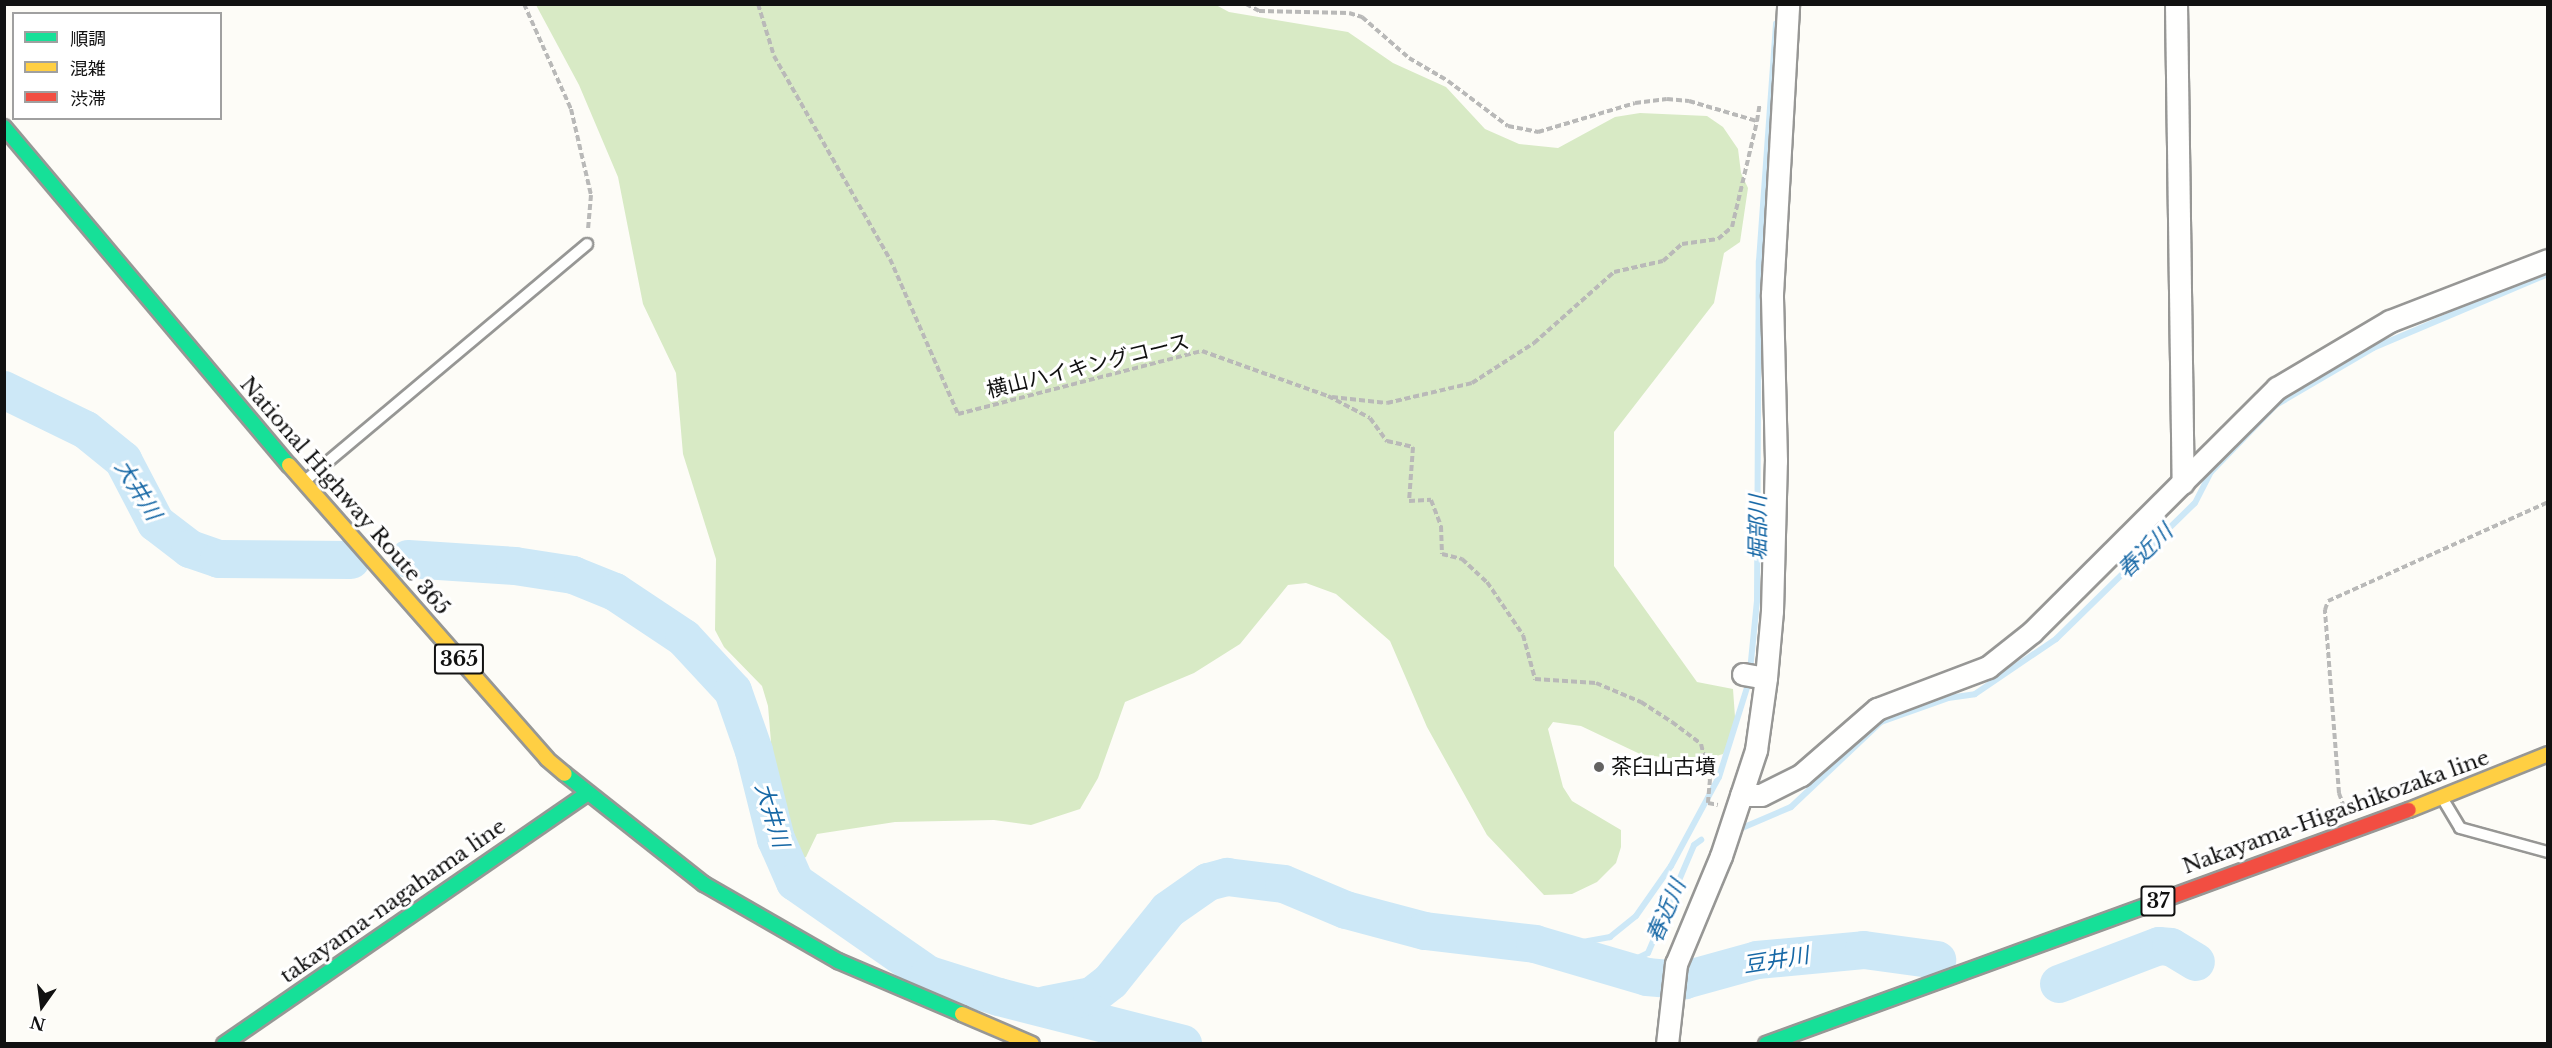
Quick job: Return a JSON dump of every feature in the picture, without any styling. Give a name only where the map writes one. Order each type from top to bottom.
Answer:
[{"type":"main road","name":"National Highway Route 365","points":[[4,127],[304,482],[547,759],[586,794],[704,884],[838,961],[1029,1042],[1050,1044]]},
{"type":"main road","name":"Nakayama-Higashikozaka line","points":[[1766,1044],[2443,797],[2547,754]]},
{"type":"main road","name":"takayama-nagahama line","points":[[224,1044],[586,794]]},
{"type":"main road","name":"Nakayama-Higashikozaka line","points":[[2445,818],[2472,808]]},
{"type":"street","points":[[1667,1044],[1676,964],[1721,856],[1756,750],[1755,676],[1772,611],[1776,461],[1772,294],[1788,4]]},
{"type":"street","points":[[2175,4],[2182,483]]},
{"type":"street","points":[[1739,802],[1761,795],[1801,775],[1877,709],[1988,667],[2032,632],[2277,388],[2390,321],[2547,260]]},
{"type":"lane","points":[[304,482],[587,244]]},
{"type":"lane","points":[[2443,797],[2445,818],[2460,828],[2547,852]]},
{"type":"path","points":[[524,4],[571,108],[591,195],[587,244]]},
{"type":"path","name":"横山ハイキングコース","points":[[758,4],[774,56],[890,259],[958,414],[1202,351],[1328,396],[1370,418],[1387,441],[1413,447],[1409,501],[1431,500],[1441,526],[1442,554],[1462,560],[1487,582],[1523,635],[1535,679],[1596,683],[1641,702],[1701,744],[1710,778],[1708,803],[1739,802]]},
{"type":"path","points":[[1246,4],[1259,11],[1349,13],[1362,17],[1409,58],[1448,81],[1508,126],[1538,132],[1635,103],[1667,99],[1717,108],[1757,120]]},
{"type":"path","points":[[1328,396],[1387,403],[1472,383],[1534,343],[1614,272],[1663,261],[1682,244],[1718,239],[1732,227],[1760,100]]},
{"type":"path","points":[[2352,830],[2339,793],[2325,610],[2328,601],[2547,502]]},
{"type":"green space","points":[[536,5],[1216,5],[1229,12],[1348,32],[1393,63],[1446,87],[1485,129],[1519,144],[1558,148],[1615,117],[1640,113],[1707,116],[1723,127],[1738,149],[1741,173],[1748,188],[1740,242],[1724,253],[1714,303],[1614,432],[1614,566],[1697,682],[1733,689],[1736,731],[1723,754],[1697,762],[1640,754],[1581,726],[1553,722],[1548,729],[1563,787],[1572,801],[1621,830],[1621,847],[1616,863],[1597,882],[1572,894],[1544,895],[1487,835],[1427,727],[1390,641],[1336,594],[1306,583],[1288,585],[1240,644],[1194,673],[1125,702],[1098,778],[1080,809],[1031,825],[994,820],[895,822],[817,834],[806,857],[791,865],[774,860],[764,845],[759,822],[771,742],[768,706],[762,686],[724,647],[715,630],[716,559],[683,454],[676,373],[643,304],[618,177],[579,85]]},
{"type":"waterway","name":"堀部川","points":[[1563,955],[1566,945],[1610,937],[1636,916],[1671,866],[1719,777],[1749,681],[1757,601],[1759,261],[1776,24]]},
{"type":"waterway","name":"春近川","points":[[1742,828],[1791,807],[1881,722],[1948,698],[1975,694],[2056,639],[2195,503],[2211,472],[2276,405],[2373,348],[2548,274]]},
{"type":"waterway","name":"大井川","points":[[4,390],[86,430],[123,460],[156,523],[190,549],[219,559],[351,560]]},
{"type":"waterway","name":"大井川","points":[[408,559],[515,566],[573,575],[615,592],[684,638],[733,691],[754,751],[776,839],[795,882],[929,975],[999,997],[1183,1044]]},
{"type":"waterway","name":"春近川","points":[[1617,968],[1648,953],[1694,845],[1701,840]]},
{"type":"waterway","points":[[1046,1005],[1092,996],[1111,981],[1168,910],[1208,882],[1227,877],[1284,884],[1346,910],[1425,931],[1535,944],[1647,977],[1685,980],[1757,960],[1864,950],[1937,960]]},
{"type":"waterway","name":"豆井川","points":[[2059,984],[2159,946],[2171,947],[2196,962]]},
{"type":"traffic: fast","points":[[4,127],[289,465]]},
{"type":"traffic: fast","points":[[565,774],[704,884],[838,961],[962,1014]]},
{"type":"traffic: fast","points":[[224,1044],[586,794]]},
{"type":"traffic: fast","points":[[1766,1044],[2157,902]]},
{"type":"traffic: slow","points":[[289,465],[547,759],[565,774]]},
{"type":"traffic: slow","points":[[2409,810],[2548,754]]},
{"type":"traffic: slow","points":[[962,1014],[1032,1044]]},
{"type":"traffic: jam","points":[[2157,902],[2409,810]]},
{"type":"place","name":"茶臼山古墳","points":[[1599,767]]}]
